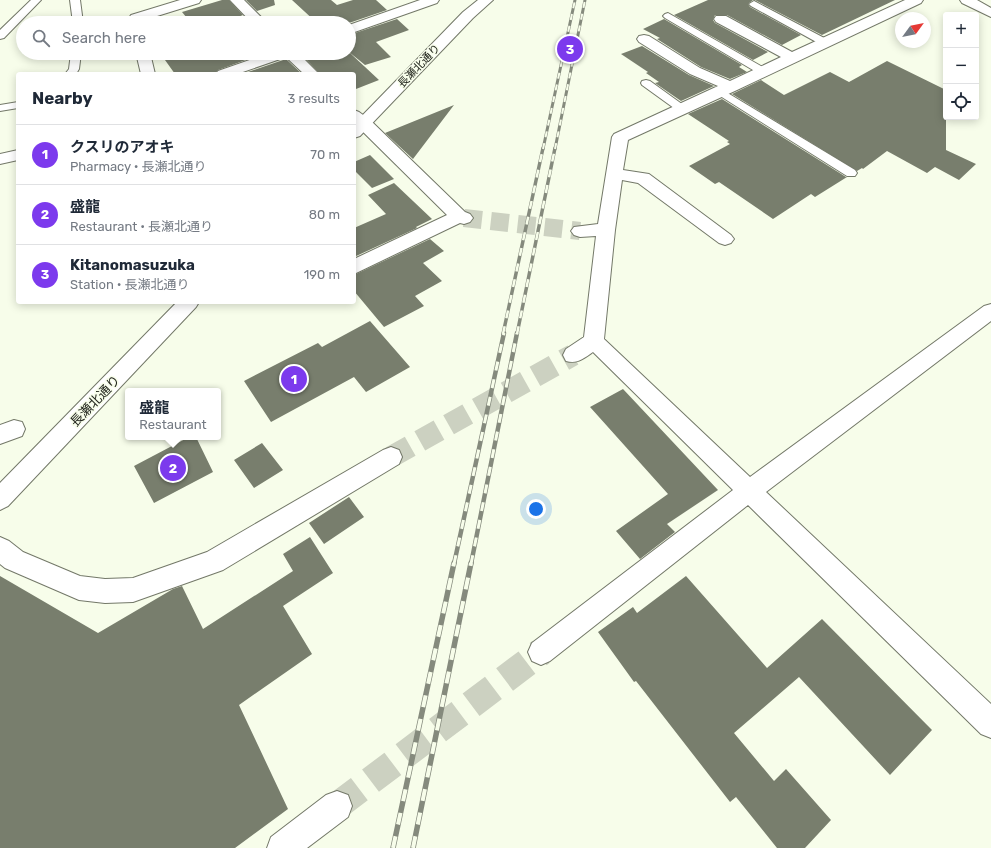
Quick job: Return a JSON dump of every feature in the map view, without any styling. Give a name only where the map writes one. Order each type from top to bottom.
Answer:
[{"type":"street","points":[[135,16],[194,0]]},
{"type":"street","points":[[237,0],[253,16]]},
{"type":"street","points":[[356,27],[432,0]]},
{"type":"street","points":[[594,341],[606,230],[620,138],[726,90],[762,71],[916,0]]},
{"type":"street","points":[[967,0],[991,13]]},
{"type":"street","name":"長瀬北通り","points":[[357,124],[483,1]]},
{"type":"street","points":[[721,18],[793,58]]},
{"type":"street","points":[[644,39],[726,90]]},
{"type":"street","points":[[145,60],[148,72]]},
{"type":"street","points":[[229,72],[264,60]]},
{"type":"street","points":[[297,60],[310,72]]},
{"type":"street","points":[[356,266],[461,217],[374,134],[357,124]]},
{"type":"street","points":[[0,159],[16,155]]},
{"type":"street","points":[[615,174],[643,178],[726,239]]},
{"type":"street","points":[[580,231],[606,230]]},
{"type":"street","name":"長瀬北通り","points":[[0,499],[187,304]]},
{"type":"street","points":[[541,652],[749,491],[991,311]]},
{"type":"street","points":[[572,355],[594,341]]},
{"type":"street","points":[[594,341],[991,724]]},
{"type":"street","points":[[0,549],[14,560],[79,588],[105,591],[133,590],[214,562],[391,457]]},
{"type":"street","points":[[282,848],[337,806]]},
{"type":"lane","points":[[20,16],[36,0]]},
{"type":"lane","points":[[76,0],[77,16]]},
{"type":"lane","points":[[754,4],[824,42]]},
{"type":"lane","points":[[668,16],[762,71]]},
{"type":"lane","points":[[0,36],[16,20]]},
{"type":"lane","points":[[72,72],[74,69],[75,60]]},
{"type":"lane","points":[[646,83],[682,110]]},
{"type":"lane","points":[[726,90],[852,173]]},
{"type":"lane","points":[[0,108],[16,105]]},
{"type":"building","points":[[222,0],[229,0],[243,15],[185,16],[182,12]]},
{"type":"building","points":[[246,0],[274,0],[275,5],[257,11]]},
{"type":"building","points":[[292,0],[331,0],[337,5],[353,0],[376,0],[387,10],[356,21],[356,16],[309,16]]},
{"type":"building","points":[[708,0],[753,0],[748,4],[750,7],[801,35],[782,45],[727,15],[715,15],[713,20],[715,23],[768,52],[753,60],[674,15]]},
{"type":"building","points":[[755,0],[895,0],[822,35]]},
{"type":"building","points":[[397,19],[409,30],[376,42],[391,57],[365,65],[356,58],[356,33]]},
{"type":"building","points":[[664,19],[742,65],[739,67],[747,72],[730,79],[701,67],[657,39],[660,38],[643,29]]},
{"type":"building","points":[[642,46],[689,75],[714,86],[681,101],[655,83],[659,82],[646,73],[648,72],[621,54]]},
{"type":"building","points":[[356,59],[379,80],[356,89],[356,72],[318,72],[307,60],[356,60]]},
{"type":"building","points":[[165,60],[246,60],[218,70],[216,72],[174,72]]},
{"type":"building","points":[[287,60],[300,72],[248,72]]},
{"type":"building","points":[[887,61],[943,89],[943,120],[946,120],[946,150],[976,164],[959,180],[935,167],[927,173],[887,151],[863,169],[862,168],[857,171],[732,94],[761,80],[784,95],[830,72],[849,82]]},
{"type":"building","points":[[722,99],[847,177],[815,197],[811,194],[773,219],[719,182],[715,184],[689,166],[730,144],[727,142],[729,141],[688,114]]},
{"type":"building","points":[[454,105],[413,159],[385,133]]},
{"type":"building","points":[[370,155],[394,179],[372,188],[356,172],[356,161]]},
{"type":"building","points":[[394,183],[432,219],[416,227],[417,228],[356,256],[356,227],[386,214],[368,195]]},
{"type":"building","points":[[430,239],[444,251],[423,263],[442,281],[415,296],[424,306],[384,327],[356,293],[356,274]]},
{"type":"building","points":[[370,321],[410,367],[366,392],[354,377],[271,422],[244,381],[318,343],[322,347]]},
{"type":"building","points":[[623,389],[718,490],[667,524],[675,532],[640,559],[616,531],[668,494],[590,407]]},
{"type":"building","points":[[183,440],[197,440],[213,472],[154,503],[134,466]]},
{"type":"building","points":[[262,443],[283,470],[254,488],[234,460]]},
{"type":"building","points":[[349,497],[364,517],[324,544],[309,523]]},
{"type":"building","points":[[310,537],[333,573],[283,606],[312,654],[239,705],[288,809],[235,848],[0,848],[0,576],[98,633],[173,589],[182,586],[203,629],[293,571],[283,554]]},
{"type":"building","points":[[686,576],[767,668],[822,619],[932,730],[890,775],[799,677],[734,733],[774,781],[786,769],[831,820],[805,848],[777,848],[736,797],[730,802],[636,681],[634,682],[598,632],[633,607],[637,613]]},
{"type":"tunnel","points":[[464,218],[580,231]]},
{"type":"tunnel","points":[[391,457],[573,355]]},
{"type":"tunnel","points":[[337,806],[541,652]]},
{"type":"railway","points":[[543,149],[575,0]]},
{"type":"railway","points":[[555,149],[585,0]]},
{"type":"railway","points":[[503,334],[543,148]]},
{"type":"railway","points":[[517,334],[555,148]]},
{"type":"railway","points":[[454,564],[504,333]]},
{"type":"railway","points":[[471,564],[517,333]]},
{"type":"railway","points":[[393,848],[454,563]]},
{"type":"railway","points":[[413,848],[471,563]]},
{"type":"place","name":"Kitanomasuzuka","points":[[570,49]]},
{"type":"place","name":"クスリのアオキ","points":[[294,379]]},
{"type":"place","name":"盛龍","points":[[173,468]]}]
